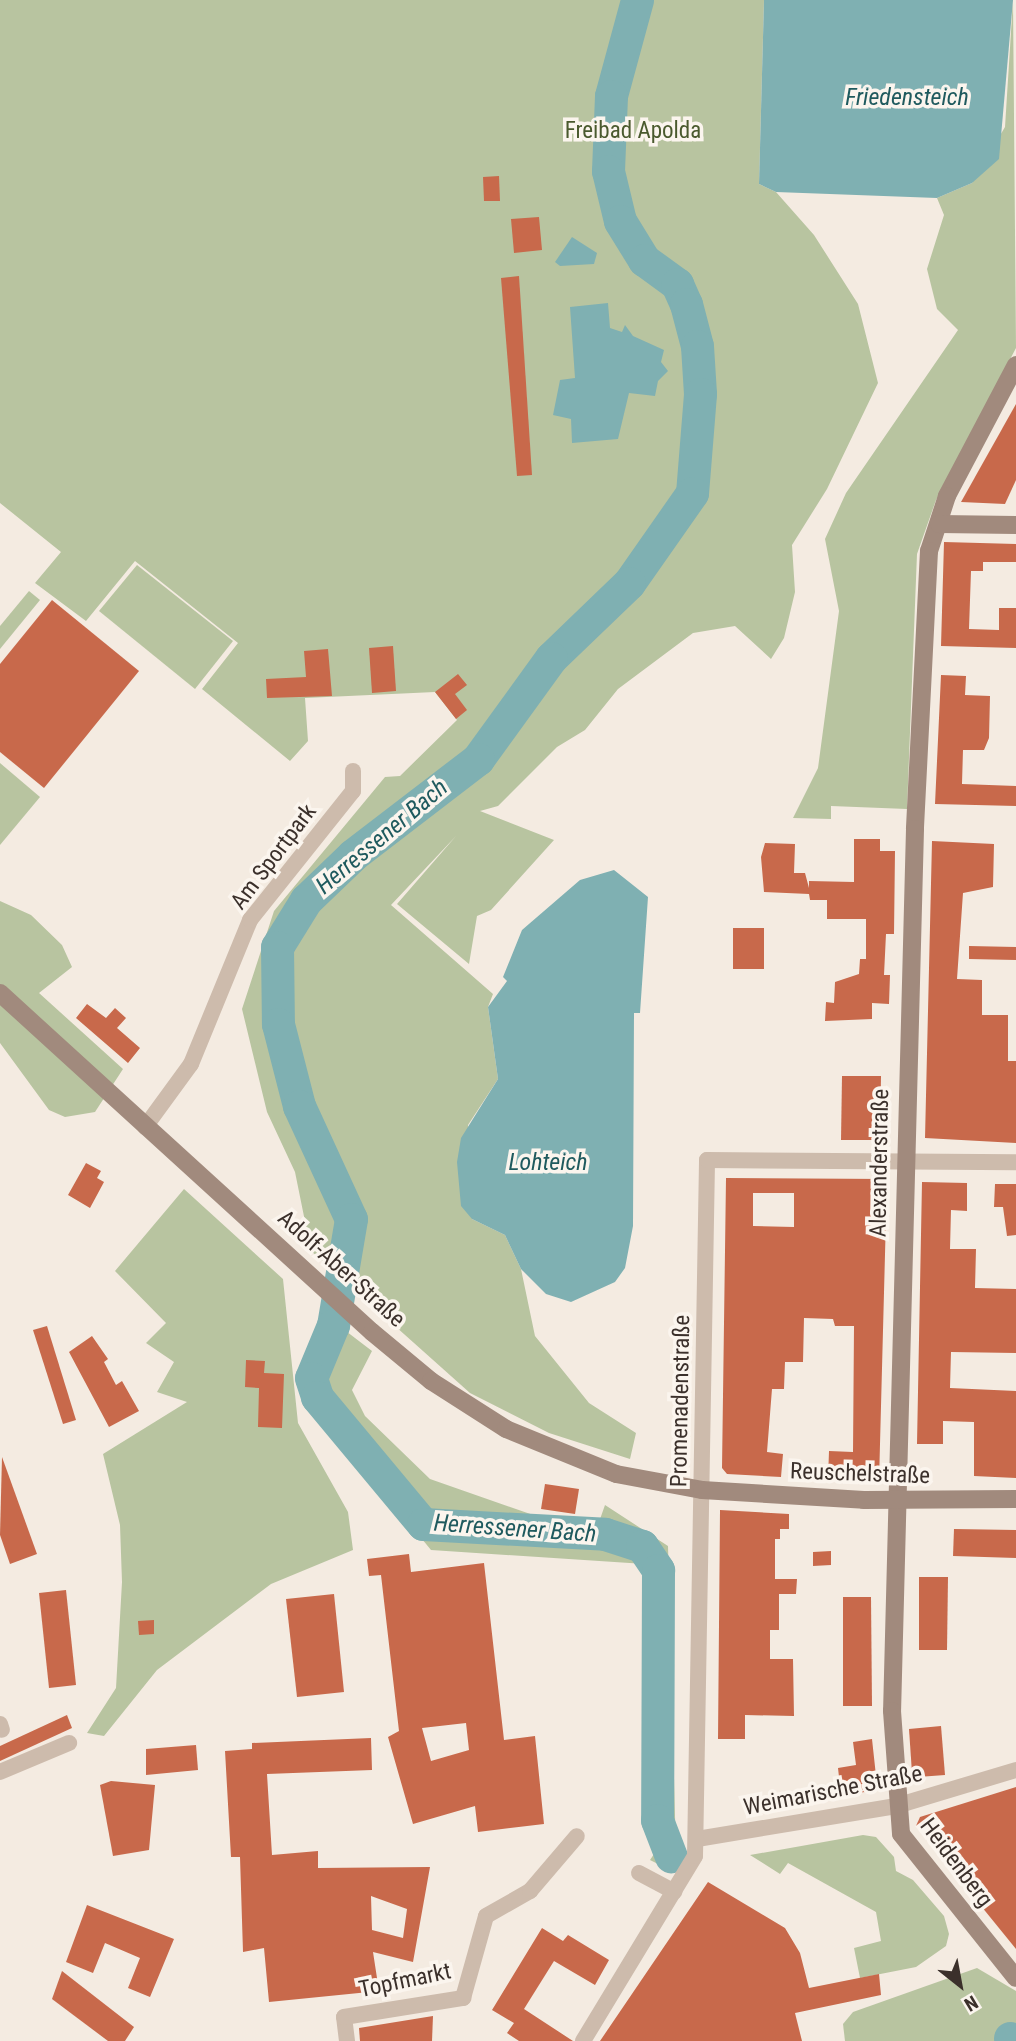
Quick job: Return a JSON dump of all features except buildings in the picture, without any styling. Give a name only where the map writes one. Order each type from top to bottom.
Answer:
[{"type":"main road","name":"Alexanderstraße","points":[[896,1806],[892,1711],[900,1501],[904,1162],[927,578],[947,496],[1016,365]]},
{"type":"main road","points":[[939,524],[1016,524]]},
{"type":"main road","name":"Adolf-Aber-Straße","points":[[0,993],[353,1315],[431,1381],[506,1429],[616,1474],[702,1490]]},
{"type":"main road","name":"Reuschelstraße","points":[[702,1490],[900,1501],[1016,1499]]},
{"type":"main road","name":"Heidenberg","points":[[896,1806],[904,1840],[1016,1978]]},
{"type":"street","name":"Am Sportpark","points":[[145,1126],[186,1072],[215,1012],[250,920],[353,791],[353,771]]},
{"type":"street","name":"Promenadenstraße","points":[[583,2041],[695,1856],[708,1160],[904,1162]]},
{"type":"street","points":[[904,1162],[1016,1162]]},
{"type":"street","points":[[0,1772],[69,1743]]},
{"type":"street","name":"Weimarische Straße","points":[[697,1839],[896,1806],[1016,1770]]},
{"type":"street","name":"Topfmarkt","points":[[347,2041],[344,2017],[463,1998],[486,1916],[530,1891],[577,1836]]},
{"type":"street","points":[[639,1873],[674,1892]]},
{"type":"green space","name":"Freibad Apolda","points":[[0,0],[764,0],[759,184],[776,192],[814,235],[858,304],[878,383],[827,489],[792,545],[795,592],[784,638],[771,659],[735,626],[693,633],[618,689],[585,730],[557,747],[498,806],[480,811],[554,840],[491,910],[477,916],[469,964],[397,904],[456,836],[391,905],[493,994],[488,1007],[498,1079],[468,1125],[472,1219],[505,1235],[521,1269],[535,1336],[589,1403],[636,1433],[630,1459],[549,1433],[470,1393],[311,1251],[295,1172],[267,1112],[242,1009],[274,911],[385,777],[400,776],[457,720],[435,692],[305,698],[308,741],[290,761],[202,689],[238,643],[135,561],[86,621],[35,583],[61,552],[0,503]]},
{"type":"green space","points":[[1013,0],[1016,348],[936,500],[917,554],[907,809],[831,806],[831,819],[793,818],[818,768],[839,611],[825,539],[846,493],[958,330],[937,309],[927,269],[944,215],[937,198],[972,183],[1005,127]]},
{"type":"green space","points":[[137,565],[233,641],[195,689],[99,611]]},
{"type":"green space","points":[[29,591],[40,600],[0,649],[0,626]]},
{"type":"green space","points":[[0,763],[40,797],[0,845]]},
{"type":"green space","points":[[0,901],[31,915],[62,945],[72,967],[39,993],[123,1069],[95,1112],[65,1117],[49,1110],[0,1043]]},
{"type":"green space","points":[[184,1189],[283,1279],[298,1423],[348,1512],[353,1550],[271,1584],[157,1670],[104,1736],[87,1733],[116,1688],[122,1582],[120,1525],[103,1454],[187,1402],[157,1392],[174,1362],[146,1343],[166,1323],[115,1271]]},
{"type":"green space","points":[[321,1312],[372,1351],[352,1390],[365,1416],[430,1479],[539,1517],[599,1522],[605,1505],[668,1546],[676,1854],[659,1818],[660,1565],[431,1550],[308,1400],[306,1372]]},
{"type":"green space","points":[[656,1824],[670,1857],[681,1859],[674,1872],[650,1860],[656,1851]]},
{"type":"green space","points":[[863,1835],[876,1837],[894,1857],[896,1871],[913,1880],[944,1916],[949,1934],[946,1946],[916,1967],[860,1978],[854,1948],[881,1941],[876,1912],[788,1863],[780,1874],[750,1855]]},
{"type":"green space","points":[[977,1968],[1016,1991],[1016,2041],[845,2041],[843,2024],[853,2012]]},
{"type":"water","name":"Friedensteich","points":[[764,0],[1013,0],[999,159],[972,183],[937,198],[776,192],[759,184]]},
{"type":"water","points":[[572,237],[597,253],[594,264],[560,266],[555,262]]},
{"type":"water","points":[[608,303],[610,328],[622,332],[625,325],[633,336],[664,350],[661,362],[668,371],[658,381],[655,396],[629,393],[618,439],[572,443],[571,419],[553,415],[560,380],[575,378],[570,307]]},
{"type":"water","name":"Lohteich","points":[[614,870],[648,897],[640,1013],[634,1013],[633,1226],[625,1268],[615,1282],[571,1302],[546,1294],[521,1269],[505,1235],[472,1219],[461,1206],[457,1162],[461,1138],[498,1079],[488,1007],[507,981],[503,977],[522,930],[580,880]]},
{"type":"waterway","name":"Herressener Bach","points":[[637,0],[611,96],[608,171],[620,221],[644,260],[677,284],[686,304],[697,346],[700,394],[692,493],[629,583],[551,658],[478,759],[353,855],[306,900],[277,947],[278,1024],[299,1106],[351,1219],[333,1325],[311,1378],[317,1397],[423,1524],[605,1534],[642,1546],[658,1570],[657,1820],[671,1856]]},
{"type":"waterway","name":"Herressener Bach","points":[[1010,2038],[1013,2041]]}]
